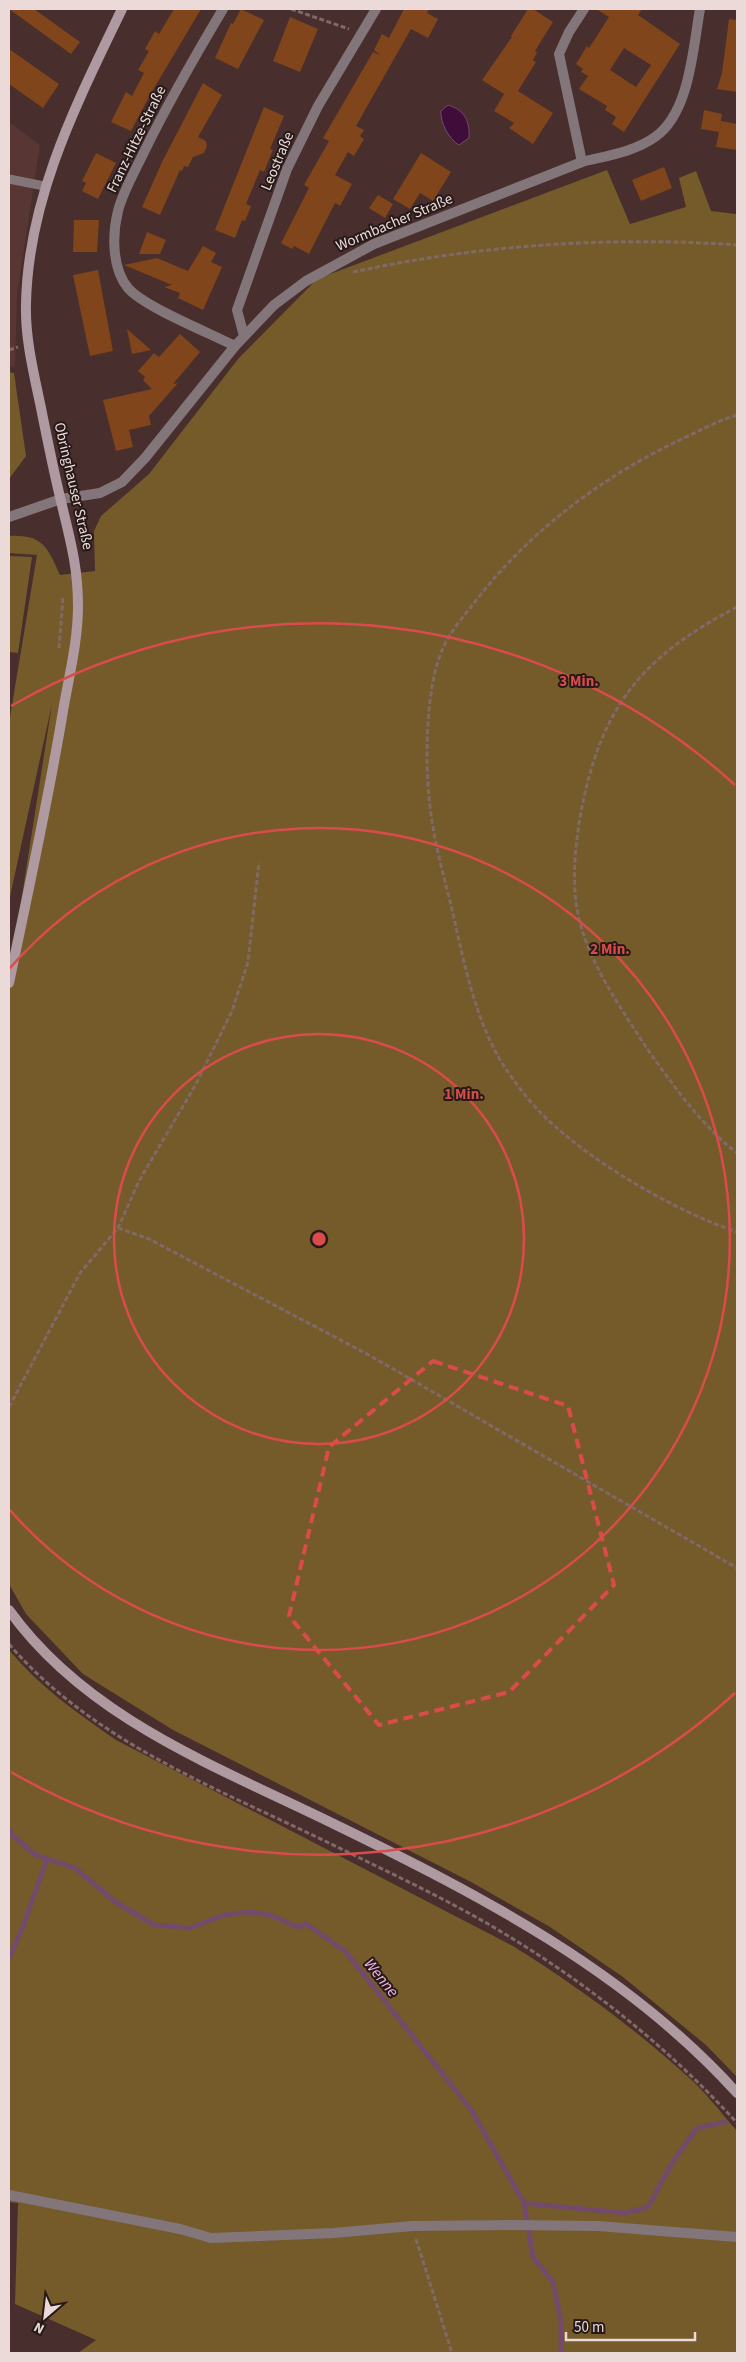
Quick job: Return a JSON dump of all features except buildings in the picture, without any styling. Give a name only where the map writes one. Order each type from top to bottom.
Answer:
[{"type":"street","name":"Obringhauser Straße","points":[[9,983],[51,786],[75,639],[78,577],[73,545],[61,499],[28,345],[26,304],[31,242],[44,186],[88,80],[122,9]]},
{"type":"street","name":"Franz-Hitze-Straße","points":[[223,9],[161,119],[125,193],[118,212],[115,246],[119,273],[123,281],[136,296],[235,346]]},
{"type":"street","name":"Leostraße","points":[[244,336],[237,310],[288,169],[318,106],[376,9]]},
{"type":"street","points":[[582,162],[559,54],[569,32],[584,9]]},
{"type":"street","name":"Wormbacher Straße","points":[[9,517],[61,499],[100,493],[122,482],[145,458],[235,346],[274,305],[290,292],[344,259],[374,244],[582,162],[636,146],[655,137],[667,126],[677,110],[687,82],[700,9]]},
{"type":"street","points":[[9,1610],[32,1641],[60,1669],[101,1702],[183,1750],[438,1875],[536,1930],[579,1958],[658,2018],[737,2093]]},
{"type":"street","points":[[9,2195],[211,2238],[334,2233],[412,2226],[510,2225],[628,2228],[737,2237]]},
{"type":"lane","points":[[9,179],[44,186]]},
{"type":"path","points":[[291,9],[361,34]]},
{"type":"path","points":[[345,274],[493,250],[566,244],[699,242],[737,245]]},
{"type":"path","points":[[737,415],[651,454],[581,498],[533,537],[490,582],[443,648],[435,672],[429,717],[428,754],[429,797],[447,890],[472,988],[502,1063],[526,1097],[568,1138],[609,1167],[688,1212],[737,1232]]},
{"type":"path","points":[[59,654],[62,588]]},
{"type":"path","points":[[737,607],[713,620],[668,650],[632,685],[608,723],[592,763],[575,847],[574,894],[581,927],[598,968],[660,1067],[700,1117],[737,1152]]},
{"type":"path","points":[[9,1407],[80,1273],[118,1228],[139,1181],[196,1084],[232,1010],[248,962],[259,862]]},
{"type":"path","points":[[118,1228],[149,1239],[369,1355],[737,1568]]},
{"type":"path","points":[[9,1644],[26,1665],[80,1712],[120,1738],[160,1760],[396,1876],[504,1933],[557,1967],[615,2010],[679,2063],[737,2123]]},
{"type":"path","points":[[412,2226],[452,2353]]},
{"type":"highlighted area","points":[[433,1361],[568,1406],[614,1585],[509,1692],[379,1725],[289,1616],[329,1447]]},
{"type":"shaded area","points":[[448,105],[462,113],[469,127],[469,138],[459,145],[449,135],[442,121],[441,111]]},
{"type":"shaded area","points":[[9,122],[40,145],[17,295],[15,367],[9,366]]},
{"type":"shaded area","points":[[607,170],[630,224],[686,207],[679,178],[696,171],[711,211],[736,214],[737,210],[737,2077],[706,2045],[623,1977],[550,1927],[473,1883],[173,1730],[83,1674],[26,1614],[9,1584],[9,979],[52,704],[9,901],[9,723],[37,555],[9,553],[9,536],[30,537],[37,540],[48,550],[60,575],[95,571],[94,531],[101,516],[149,474],[238,359],[317,279]]},
{"type":"shaded area","points":[[9,372],[14,373],[26,456],[9,479]]},
{"type":"shaded area","points":[[9,556],[32,557],[18,653],[9,652]]},
{"type":"shaded area","points":[[9,1650],[46,1687],[116,1740],[513,1946],[558,1975],[602,2007],[666,2057],[693,2081],[737,2131],[737,2353],[78,2353],[96,2340],[15,2304],[18,2203],[9,2202]]},
{"type":"waterway","name":"Wenne","points":[[9,1829],[12,1835],[36,1855],[75,1868],[114,1901],[154,1925],[190,1928],[224,1915],[251,1912],[271,1915],[297,1927],[306,1924],[345,1951],[472,2111],[524,2203],[533,2257],[553,2282],[561,2322],[561,2353]]},
{"type":"waterway","points":[[9,1958],[22,1929],[47,1859]]},
{"type":"waterway","points":[[524,2203],[625,2213],[648,2207],[672,2163],[697,2128],[725,2122]]}]
